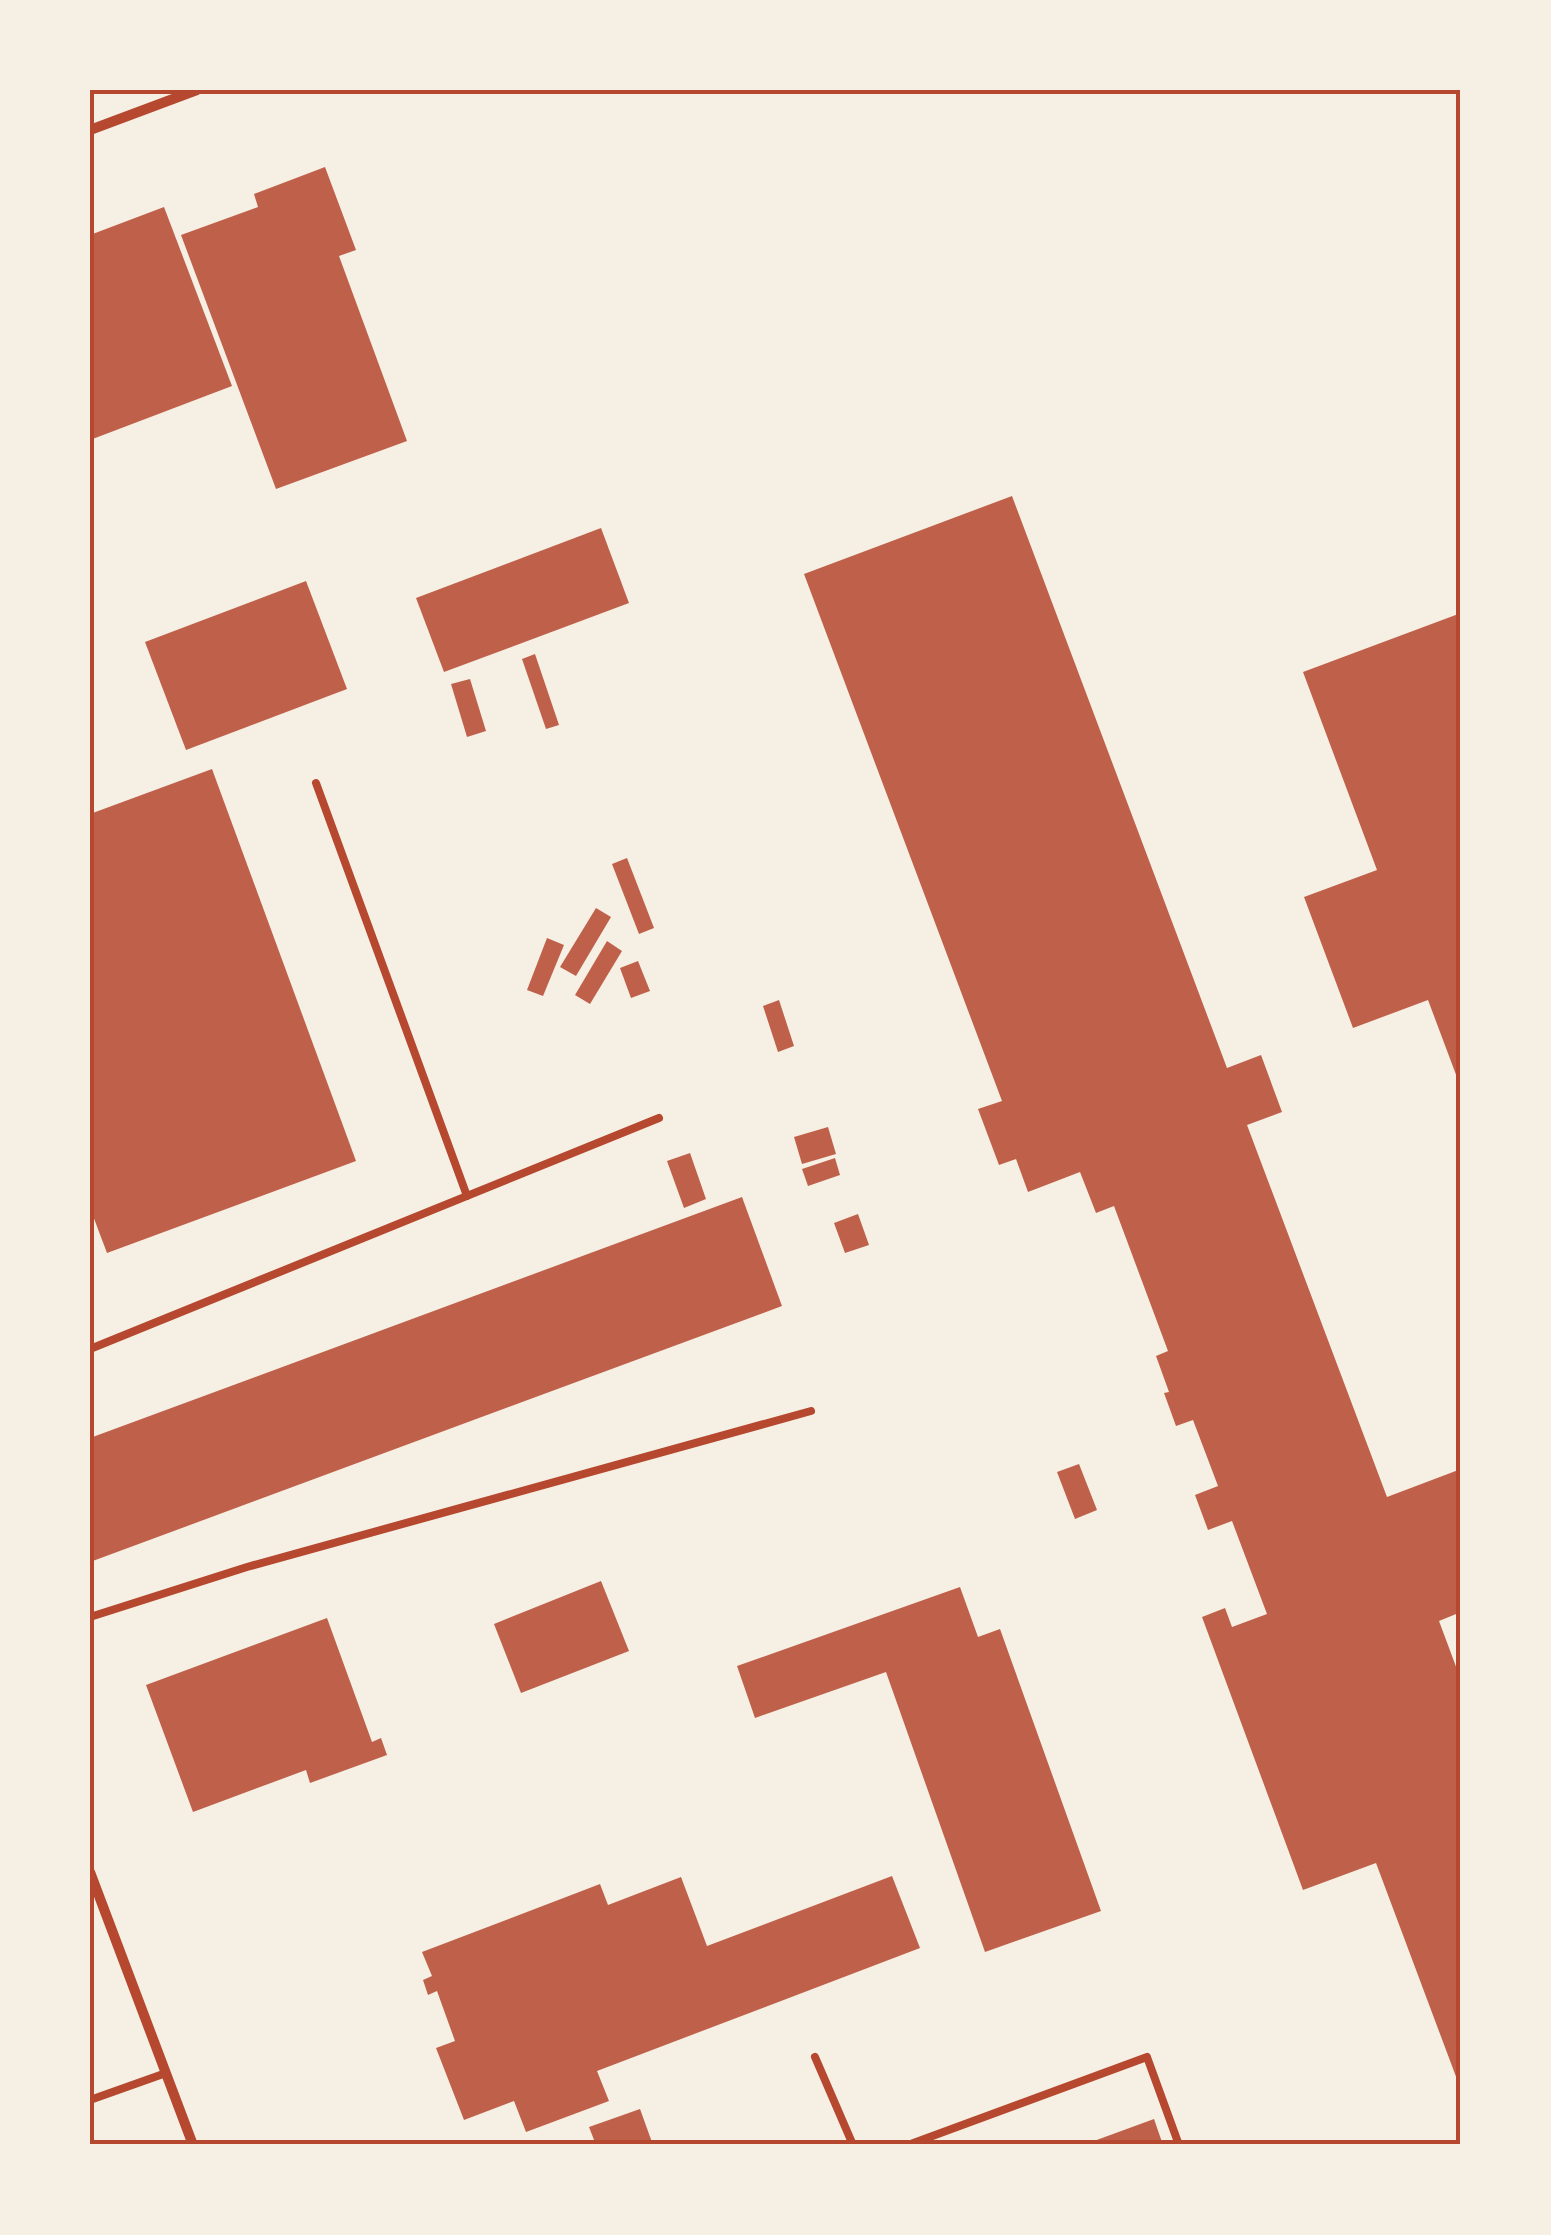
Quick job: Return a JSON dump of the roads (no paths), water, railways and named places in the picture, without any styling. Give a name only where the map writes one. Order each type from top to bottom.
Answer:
[{"type":"street","points":[[90,130],[197,90]]},
{"type":"street","points":[[90,1872],[193,2145]]},
{"type":"lane","points":[[316,783],[467,1196]]},
{"type":"lane","points":[[90,1349],[659,1118]]},
{"type":"lane","points":[[90,1617],[248,1567],[811,1411]]},
{"type":"lane","points":[[815,2057],[854,2145]]},
{"type":"lane","points":[[908,2145],[1147,2058],[1179,2145]]},
{"type":"lane","points":[[90,2100],[166,2073]]}]
